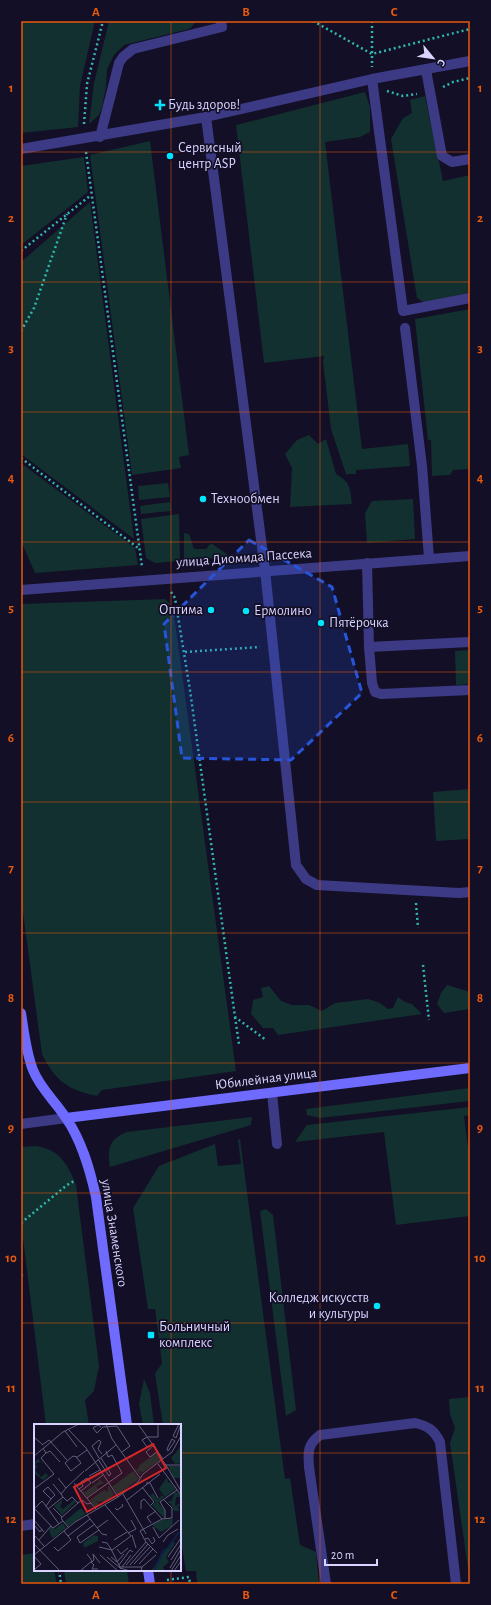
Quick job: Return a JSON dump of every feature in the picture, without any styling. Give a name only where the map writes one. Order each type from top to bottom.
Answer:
[{"type":"main road","name":"улица Знаменского","points":[[21,1013],[33,1070],[44,1090],[66,1118],[90,1168],[96,1197],[127,1424]]},
{"type":"main road","name":"Юбилейная улица","points":[[66,1118],[470,1068]]},
{"type":"main road","points":[[148,1571],[150,1584]]},
{"type":"street","points":[[100,136],[119,63],[123,57],[133,49],[222,26],[221,21]]},
{"type":"street","points":[[21,149],[206,117],[372,79],[470,61]]},
{"type":"street","points":[[426,70],[442,156],[452,162],[470,159]]},
{"type":"street","points":[[372,79],[403,310],[470,298]]},
{"type":"street","points":[[206,117],[265,570],[296,865],[306,879],[317,886],[459,893],[470,892]]},
{"type":"street","points":[[405,328],[422,466],[429,558]]},
{"type":"street","name":"улица Диомида Пассека","points":[[21,590],[367,562],[470,556]]},
{"type":"street","points":[[367,562],[369,647],[372,683],[375,692],[381,694],[470,690]]},
{"type":"street","points":[[369,647],[470,642]]},
{"type":"street","points":[[272,1093],[277,1144]]},
{"type":"street","points":[[21,1124],[66,1118]]},
{"type":"street","points":[[326,1584],[309,1467],[308,1453],[312,1441],[320,1435],[415,1422],[425,1425],[434,1431],[440,1442],[456,1584]]},
{"type":"street","points":[[21,1526],[34,1524]]},
{"type":"path","points":[[84,129],[87,84],[103,21]]},
{"type":"path","points":[[313,21],[372,54],[470,29]]},
{"type":"path","points":[[372,21],[372,79]]},
{"type":"path","points":[[86,152],[142,569]]},
{"type":"path","points":[[21,251],[92,195]]},
{"type":"path","points":[[21,331],[34,308],[67,214]]},
{"type":"path","points":[[21,458],[139,548]]},
{"type":"path","points":[[168,589],[175,598],[185,652],[239,1044]]},
{"type":"path","points":[[185,652],[273,646]]},
{"type":"path","points":[[414,891],[418,928]]},
{"type":"path","points":[[424,965],[430,1020]]},
{"type":"path","points":[[235,1017],[266,1040]]},
{"type":"path","points":[[21,1223],[66,1185],[74,1181]]},
{"type":"path","points":[[59,1571],[62,1584]]},
{"type":"path","points":[[167,1580],[189,1577],[190,1584]]},
{"type":"highlighted area","points":[[249,540],[332,587],[362,693],[291,760],[182,758],[164,624]]},
{"type":"green space","points":[[21,21],[95,21],[80,86],[78,127],[21,133]]},
{"type":"green space","points":[[109,21],[197,21],[189,29],[124,45],[114,55],[107,69],[106,87],[102,107],[99,115],[89,124],[94,83]]},
{"type":"green space","points":[[365,92],[370,107],[370,132],[360,137],[325,142],[362,449],[408,444],[410,466],[356,470],[356,474],[346,474],[331,429],[323,362],[324,356],[264,363],[236,125]]},
{"type":"green space","points":[[425,96],[443,181],[470,175],[470,293],[425,303],[417,298],[391,139],[403,118],[412,113],[410,100]]},
{"type":"green space","points":[[150,141],[189,455],[179,457],[181,468],[132,475],[90,155]]},
{"type":"green space","points":[[84,157],[88,192],[21,245],[21,166]]},
{"type":"green space","points":[[90,202],[134,539],[21,454],[21,262]]},
{"type":"green space","points":[[470,309],[470,469],[453,470],[450,475],[432,476],[431,440],[428,440],[415,319]]},
{"type":"green space","points":[[309,435],[318,444],[326,439],[336,474],[345,480],[349,486],[352,504],[290,507],[292,468],[285,454],[297,440]]},
{"type":"green space","points":[[21,463],[135,548],[138,565],[35,573],[21,541]]},
{"type":"green space","points":[[168,483],[170,497],[139,500],[138,486]]},
{"type":"green space","points":[[413,499],[415,539],[367,543],[365,513],[372,501]]},
{"type":"green space","points":[[170,502],[171,511],[141,514],[140,506]]},
{"type":"green space","points":[[179,514],[180,561],[155,563],[146,558],[141,519]]},
{"type":"green space","points":[[184,533],[189,534],[194,549],[206,549],[211,543],[231,557],[184,560]]},
{"type":"green space","points":[[165,599],[173,607],[236,1071],[102,1090],[97,1096],[78,1091],[63,1082],[52,1071],[42,1054],[21,898],[21,604]]},
{"type":"green space","points":[[470,650],[470,684],[456,685],[455,651]]},
{"type":"green space","points":[[470,789],[470,839],[436,841],[433,792]]},
{"type":"green space","points":[[447,985],[470,992],[470,1009],[444,1013],[437,1004],[441,993]]},
{"type":"green space","points":[[269,986],[281,1001],[292,1005],[309,1005],[322,1011],[335,1003],[368,999],[380,1003],[388,1009],[393,1008],[398,997],[405,1002],[412,1004],[422,1014],[278,1035],[273,1028],[263,1028],[251,1014],[253,1000],[263,997],[261,988]]},
{"type":"green space","points":[[470,1088],[470,1101],[320,1118],[307,1115],[306,1109]]},
{"type":"green space","points":[[470,1107],[470,1115],[464,1116],[468,1146],[470,1147],[470,1216],[396,1225],[384,1132],[295,1142],[307,1125]]},
{"type":"green space","points":[[252,1117],[251,1125],[110,1167],[109,1150],[111,1145],[116,1138],[127,1132]]},
{"type":"green space","points":[[240,1139],[285,1479],[290,1478],[300,1545],[316,1552],[319,1584],[197,1584],[196,1571],[186,1571],[181,1541],[181,1424],[163,1424],[155,1374],[162,1363],[155,1309],[148,1309],[133,1208],[159,1166],[215,1144],[218,1166],[241,1164],[238,1140]]},
{"type":"green space","points":[[36,1146],[51,1150],[57,1154],[70,1170],[76,1185],[99,1366],[94,1391],[85,1400],[89,1424],[46,1424],[21,1222],[21,1147]]},
{"type":"green space","points":[[266,1209],[273,1215],[296,1410],[286,1416],[260,1211]]},
{"type":"green space","points":[[144,1379],[150,1393],[154,1424],[143,1424],[139,1404]]},
{"type":"green space","points":[[470,1397],[470,1458],[468,1459],[470,1472],[470,1582],[450,1443],[455,1428],[450,1414],[449,1399]]},
{"type":"green space","points":[[34,1553],[34,1571],[54,1571],[57,1584],[21,1584],[21,1555]]},
{"type":"green space","points":[[64,1571],[127,1571],[129,1584],[66,1584]]},
{"type":"place","name":"Будь здоров!","points":[[160,105]]},
{"type":"place","name":"Сервисный центр ASP","points":[[170,156]]},
{"type":"place","name":"Технообмен","points":[[203,499]]},
{"type":"place","name":"Оптима","points":[[211,610]]},
{"type":"place","name":"Ермолино","points":[[246,611]]},
{"type":"place","name":"Пятёрочка","points":[[321,623]]},
{"type":"place","name":"Колледж искусств и культуры","points":[[377,1306]]},
{"type":"place","name":"Больничный комплекс","points":[[151,1335]]}]
